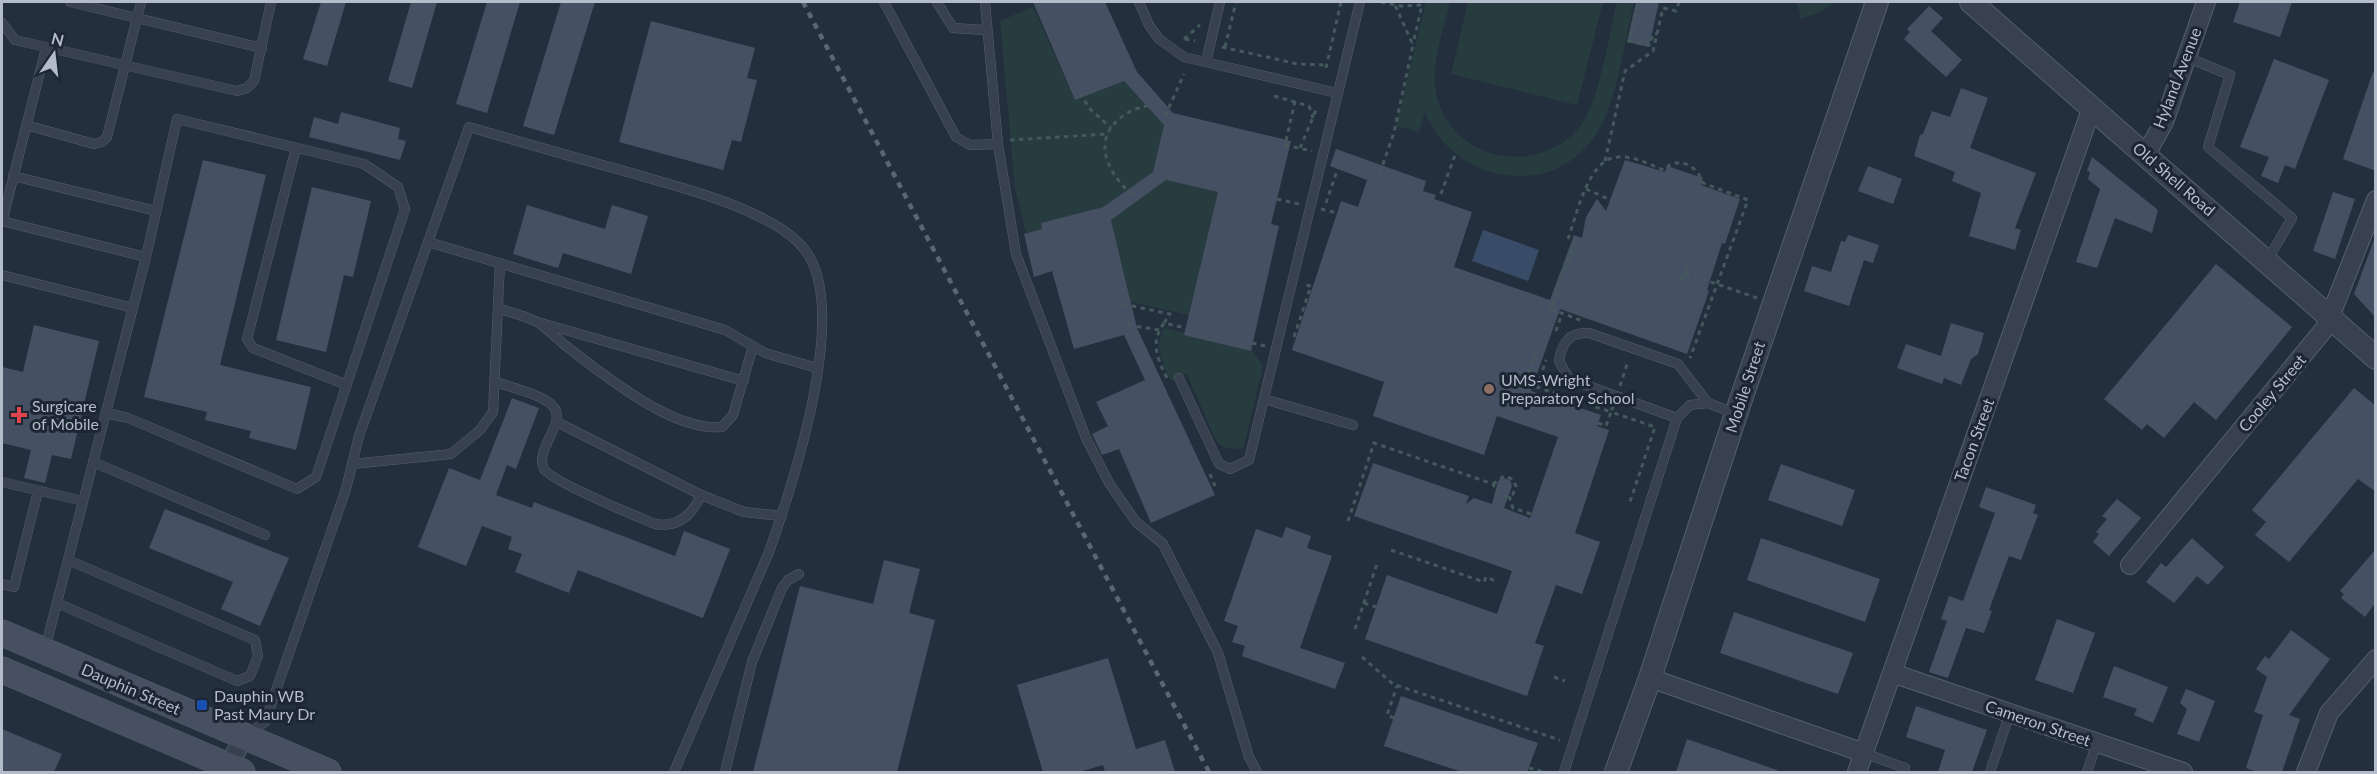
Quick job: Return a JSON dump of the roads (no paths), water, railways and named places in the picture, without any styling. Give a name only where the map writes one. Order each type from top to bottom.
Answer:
[{"type":"main road","name":"Dauphin Street","points":[[2,633],[328,772]]},
{"type":"main road","name":"Dauphin Street","points":[[2,670],[232,770]]},
{"type":"street","name":"Mobile Street","points":[[1616,772],[1650,678],[1736,414],[1877,2]]},
{"type":"street","name":"Old Shell Road","points":[[1971,2],[2376,358]]},
{"type":"street","name":"Hyland Avenue","points":[[2146,154],[2164,122],[2206,2]]},
{"type":"street","name":"Tacon Street","points":[[1857,772],[2092,107]]},
{"type":"street","name":"Cooley Street","points":[[2130,565],[2331,318],[2376,200]]},
{"type":"street","points":[[30,682],[45,651]]},
{"type":"street","points":[[2306,772],[2329,713],[2376,659]]},
{"type":"street","name":"Cameron Street","points":[[1892,673],[2183,772]]},
{"type":"street","points":[[1650,678],[1864,753]]},
{"type":"street","points":[[232,770],[244,737]]},
{"type":"lane","points":[[70,2],[262,48]]},
{"type":"lane","points":[[26,125],[94,144],[102,142],[106,137],[126,67],[141,2]]},
{"type":"lane","points":[[2,23],[15,40],[237,91],[247,88],[254,81],[270,2]]},
{"type":"lane","points":[[884,2],[956,136],[970,145],[998,144]]},
{"type":"lane","points":[[938,2],[953,28],[987,30]]},
{"type":"lane","points":[[985,2],[998,144],[1016,254],[1086,438],[1109,483],[1136,522],[1163,544],[1218,654],[1249,757],[1257,772]]},
{"type":"lane","points":[[1139,2],[1159,39],[1175,52],[1206,62],[1337,93]]},
{"type":"lane","points":[[1206,62],[1220,2]]},
{"type":"lane","points":[[1179,378],[1219,464],[1230,469],[1249,460],[1360,2]]},
{"type":"lane","points":[[46,48],[2,221],[146,257]]},
{"type":"lane","points":[[2186,57],[2230,75],[2208,147],[2292,218],[2267,261]]},
{"type":"lane","points":[[45,651],[83,501],[146,257],[177,119],[364,164],[398,187],[405,208],[316,477],[297,489],[128,418],[106,412]]},
{"type":"lane","points":[[244,737],[265,722],[346,489],[359,436],[468,127],[693,191],[763,218],[795,238],[809,256],[816,273],[823,307],[823,336],[805,429],[782,516],[765,562],[674,772]]},
{"type":"lane","points":[[296,148],[247,339],[253,348],[347,386]]},
{"type":"lane","points":[[13,176],[156,211]]},
{"type":"lane","points":[[428,242],[725,330],[765,353],[817,368]]},
{"type":"lane","points":[[352,464],[450,454],[480,430],[493,412],[500,263]]},
{"type":"lane","points":[[2,275],[133,308]]},
{"type":"lane","points":[[498,308],[744,381]]},
{"type":"lane","points":[[536,321],[589,364],[661,411],[687,424],[713,428],[728,423],[733,415],[753,346]]},
{"type":"lane","points":[[1677,418],[1573,382],[1565,376],[1559,361],[1562,348],[1569,337],[1582,332],[1678,364],[1708,404]]},
{"type":"lane","points":[[496,382],[549,402],[555,410],[557,422],[545,447],[542,463],[546,471],[561,481],[635,515],[667,526],[687,517],[701,495]]},
{"type":"lane","points":[[1264,399],[1353,424]]},
{"type":"lane","points":[[1564,772],[1677,418],[1690,405],[1708,404],[1736,414]]},
{"type":"lane","points":[[557,422],[701,495],[744,512],[782,516]]},
{"type":"lane","points":[[93,462],[265,535]]},
{"type":"lane","points":[[2,482],[83,501]]},
{"type":"lane","points":[[2,584],[14,587],[38,491]]},
{"type":"lane","points":[[57,603],[237,681],[250,676],[258,656],[255,640],[68,560]]},
{"type":"lane","points":[[725,772],[752,662],[782,588],[788,580],[799,574]]},
{"type":"lane","points":[[1990,772],[2010,714]]},
{"type":"lane","points":[[2087,772],[2097,743]]},
{"type":"lane","points":[[1864,753],[1905,768],[1904,772]]},
{"type":"water","points":[[1483,230],[1539,250],[1528,281],[1472,261]]},
{"type":"railway","points":[[803,2],[1209,772]]},
{"type":"place","name":"UMS-Wright Preparatory School","points":[[1489,389]]},
{"type":"place","name":"Surgicare of Mobile","points":[[19,415]]},
{"type":"place","name":"Dauphin WB Past Maury Dr","points":[[202,705]]}]
